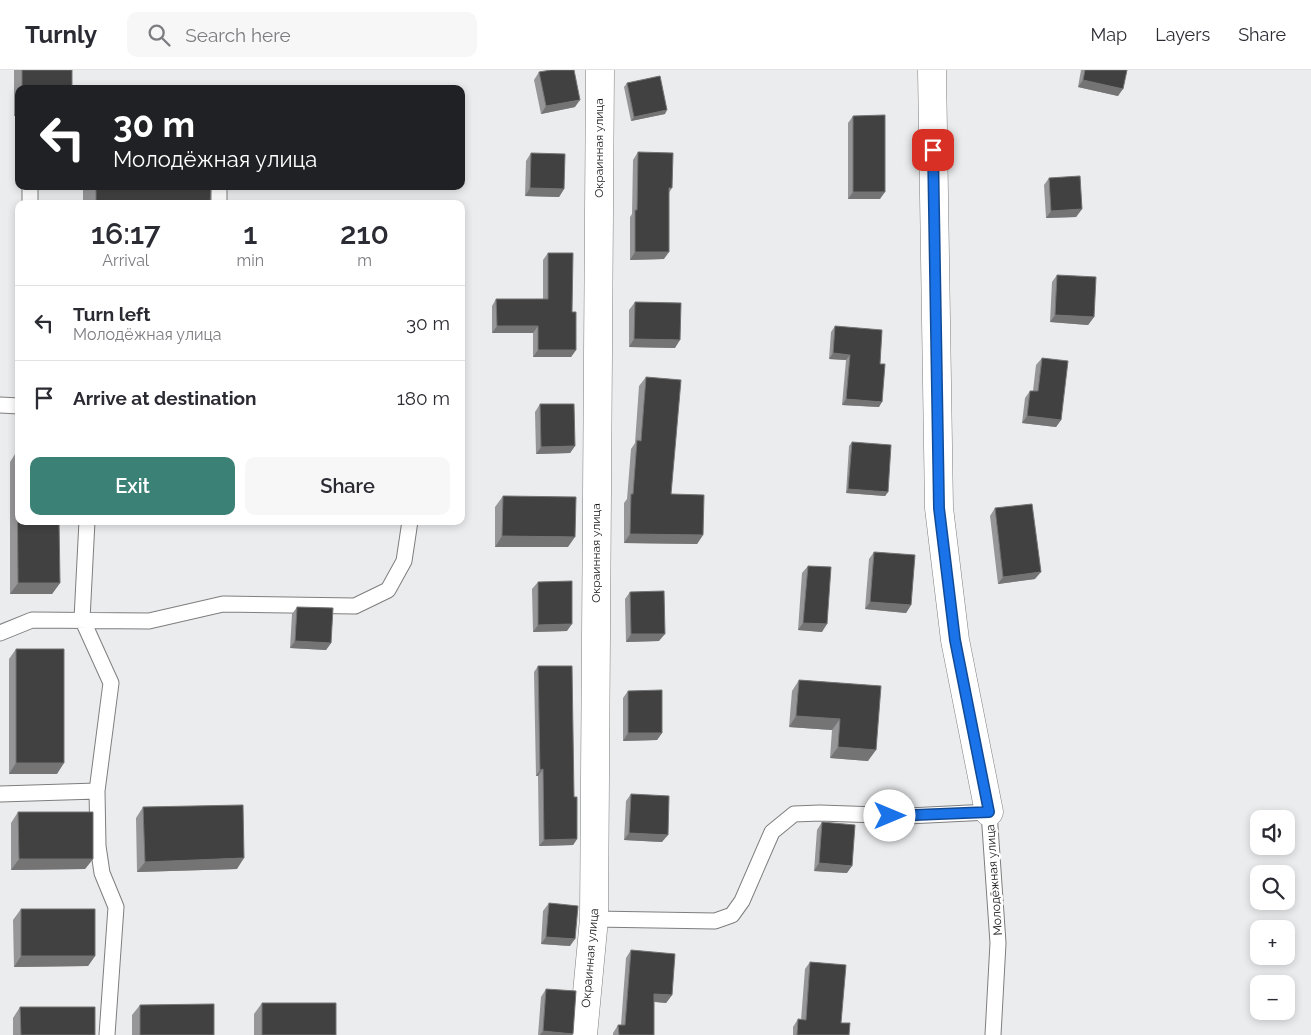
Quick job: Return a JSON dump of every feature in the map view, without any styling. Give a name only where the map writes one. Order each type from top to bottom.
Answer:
[{"type":"street","name":"Окраинная улица","points":[[583,1035],[594,919],[600,70]]},
{"type":"street","name":"Молодёжная улица","points":[[932,70],[939,508],[955,640],[989,812]]},
{"type":"lane","points":[[0,406],[15,406]]},
{"type":"lane","points":[[87,525],[82,619],[111,683],[97,791],[98,846],[102,873],[116,907],[107,1035]]},
{"type":"lane","points":[[0,633],[32,620],[149,621],[223,604],[355,606],[388,590],[404,561],[409,525]]},
{"type":"lane","points":[[0,794],[97,791]]},
{"type":"lane","points":[[594,919],[715,921],[732,915],[742,901],[772,832],[794,814],[908,816],[989,812]]},
{"type":"lane","name":"Молодёжная улица","points":[[989,812],[998,943],[993,1035]]},
{"type":"building","points":[[22,70],[72,70],[72,85],[22,85]]},
{"type":"building","points":[[574,70],[580,100],[546,106],[539,72]]},
{"type":"building","points":[[1085,70],[1127,70],[1123,89],[1083,80]]},
{"type":"building","points":[[660,76],[667,110],[634,117],[627,83]]},
{"type":"building","points":[[885,115],[885,192],[853,192],[853,116]]},
{"type":"building","points":[[638,152],[673,153],[672,188],[669,188],[669,252],[635,252]]},
{"type":"building","points":[[531,153],[565,154],[564,189],[530,188]]},
{"type":"building","points":[[1080,176],[1082,209],[1051,211],[1049,178]]},
{"type":"building","points":[[96,190],[211,190],[210,200],[96,200]]},
{"type":"building","points":[[548,253],[573,253],[572,312],[576,312],[576,350],[538,350],[538,326],[497,326],[496,299],[548,299]]},
{"type":"building","points":[[1057,275],[1096,277],[1094,317],[1055,315]]},
{"type":"building","points":[[635,302],[681,303],[680,340],[634,339]]},
{"type":"building","points":[[835,326],[882,330],[880,364],[885,364],[882,402],[846,399],[850,355],[833,353]]},
{"type":"building","points":[[1042,358],[1068,361],[1061,420],[1027,416],[1030,391],[1038,391]]},
{"type":"building","points":[[646,377],[681,380],[671,494],[704,495],[703,535],[630,534],[631,494],[633,494],[637,440],[641,441]]},
{"type":"building","points":[[540,404],[574,404],[575,446],[541,447]]},
{"type":"building","points":[[852,442],[891,445],[888,492],[848,489]]},
{"type":"building","points":[[503,496],[576,497],[575,537],[502,536]]},
{"type":"building","points":[[1032,504],[1041,572],[1003,577],[995,508]]},
{"type":"building","points":[[18,525],[59,525],[60,583],[18,583]]},
{"type":"building","points":[[874,552],[915,555],[911,605],[870,602]]},
{"type":"building","points":[[808,566],[831,567],[827,624],[803,623]]},
{"type":"building","points":[[572,581],[572,624],[538,625],[538,582]]},
{"type":"building","points":[[664,591],[665,634],[631,634],[630,592]]},
{"type":"building","points":[[297,607],[333,608],[331,643],[295,641]]},
{"type":"building","points":[[16,649],[64,649],[64,763],[16,763]]},
{"type":"building","points":[[538,666],[572,666],[574,797],[577,797],[577,839],[544,840],[543,769],[540,770]]},
{"type":"building","points":[[799,680],[881,686],[876,750],[838,747],[840,719],[796,716]]},
{"type":"building","points":[[662,690],[662,733],[628,733],[628,691]]},
{"type":"building","points":[[631,794],[669,796],[668,835],[629,833]]},
{"type":"building","points":[[243,805],[244,858],[145,862],[143,807]]},
{"type":"building","points":[[18,812],[93,812],[93,859],[19,859]]},
{"type":"building","points":[[822,822],[855,825],[852,866],[819,863]]},
{"type":"building","points":[[549,903],[578,906],[575,939],[546,937]]},
{"type":"building","points":[[21,909],[95,909],[95,956],[21,956]]},
{"type":"building","points":[[631,950],[675,954],[672,995],[654,994],[654,1035],[619,1035],[618,1025],[625,1025]]},
{"type":"building","points":[[810,962],[846,965],[841,1023],[850,1023],[849,1035],[797,1035],[798,1019],[806,1020]]},
{"type":"building","points":[[546,989],[576,991],[573,1034],[543,1031]]},
{"type":"building","points":[[262,1003],[336,1003],[336,1035],[262,1035]]},
{"type":"building","points":[[214,1004],[214,1035],[140,1035],[140,1005]]},
{"type":"building","points":[[20,1007],[95,1007],[95,1035],[21,1035]]},
{"type":"route","points":[[890,816],[989,812],[955,640],[939,508],[933,150]]}]
